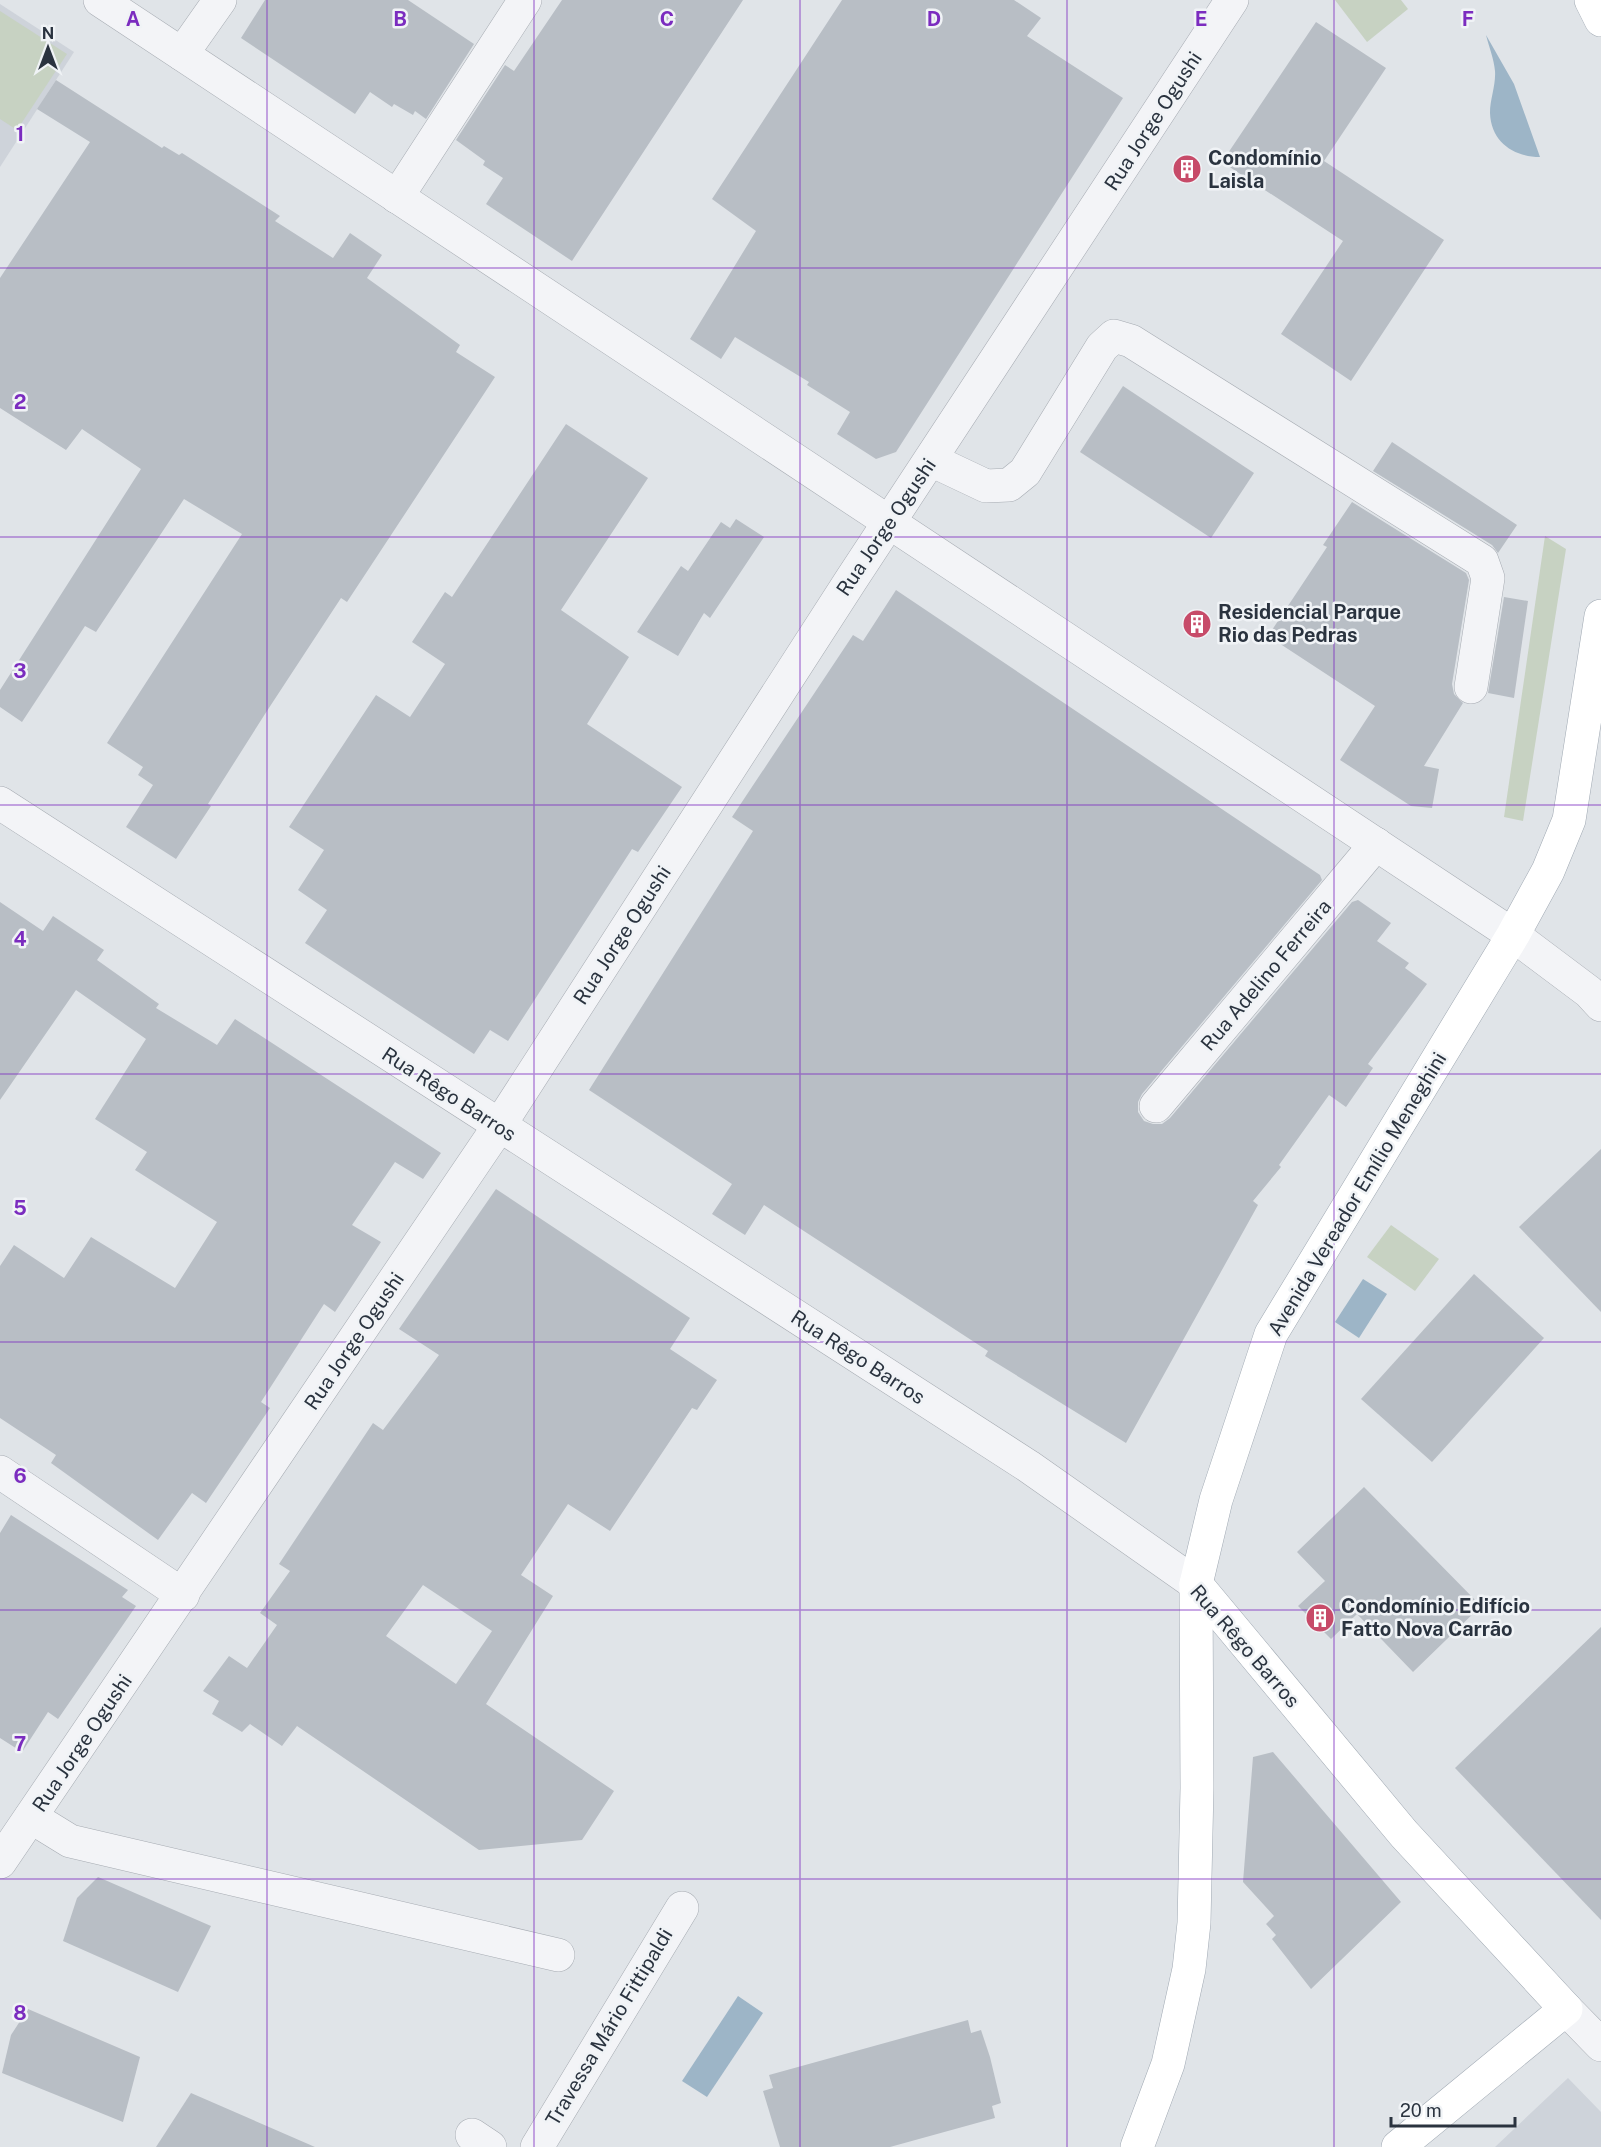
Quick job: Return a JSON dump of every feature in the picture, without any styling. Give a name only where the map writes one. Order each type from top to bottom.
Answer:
[{"type":"main road","points":[[1591,0],[1601,20]]},
{"type":"main road","name":"Avenida Vereador Emílio Meneghini","points":[[1137,2147],[1168,2064],[1189,1968],[1194,1923],[1197,1788],[1196,1584],[1216,1500],[1270,1334],[1513,935],[1548,871],[1569,820],[1600,626]]},
{"type":"main road","name":"Rua Rêgo Barros","points":[[1196,1584],[1404,1834],[1566,2009]]},
{"type":"main road","points":[[1398,2147],[1566,2009]]},
{"type":"street","points":[[100,0],[1513,935],[1589,992],[1601,1005]]},
{"type":"street","points":[[182,54],[220,0]]},
{"type":"street","points":[[397,197],[525,0]]},
{"type":"street","name":"Rua Jorge Ogushi","points":[[1,1860],[183,1595],[499,1126],[1232,0]]},
{"type":"street","points":[[931,460],[986,486],[1009,485],[1025,472],[1102,347],[1114,336],[1131,341],[1482,561],[1488,578],[1471,687]]},
{"type":"street","name":"Rua Rêgo Barros","points":[[0,803],[1028,1466],[1196,1584]]},
{"type":"street","name":"Rua Adelino Ferreira","points":[[1156,1106],[1376,844]]},
{"type":"street","points":[[0,1472],[183,1595]]},
{"type":"street","points":[[31,1817],[70,1841],[558,1955]]},
{"type":"street","name":"Travessa Mário Fittipaldi","points":[[537,2147],[682,1908]]},
{"type":"street","name":"Rua Rêgo Barros","points":[[1566,2009],[1601,2045]]},
{"type":"shaded area","points":[[0,4],[74,52],[0,167]]},
{"type":"shaded area","points":[[1568,2078],[1601,2112],[1601,2147],[1495,2147]]},
{"type":"green space","points":[[1335,0],[1401,0],[1408,9],[1367,42]]},
{"type":"green space","points":[[0,11],[67,54],[17,130],[0,119]]},
{"type":"green space","points":[[1545,536],[1566,549],[1523,821],[1504,817]]},
{"type":"green space","points":[[1391,1225],[1439,1259],[1415,1291],[1367,1257]]},
{"type":"water","points":[[1486,35],[1514,84],[1540,157],[1513,151],[1499,140],[1491,123],[1495,71]]},
{"type":"water","points":[[1363,1279],[1387,1294],[1359,1338],[1335,1322]]},
{"type":"water","points":[[738,1996],[763,2013],[707,2097],[682,2081]]},
{"type":"building","points":[[265,0],[408,0],[474,44],[426,119],[415,111],[413,115],[394,104],[392,107],[370,92],[355,114],[241,38]]},
{"type":"building","points":[[562,0],[743,0],[572,261],[486,204],[503,178],[483,165],[485,161],[456,140],[505,65],[514,71]]},
{"type":"building","points":[[842,0],[1014,0],[1041,18],[1027,36],[1123,98],[896,452],[876,459],[837,434],[850,412],[807,385],[809,382],[735,337],[721,359],[690,339],[756,231],[712,199]]},
{"type":"building","points":[[1316,22],[1386,68],[1324,161],[1444,240],[1351,381],[1281,334],[1343,241],[1222,162]]},
{"type":"building","points":[[56,80],[162,148],[164,146],[179,155],[182,153],[280,216],[275,221],[333,258],[350,233],[382,255],[367,278],[460,345],[456,352],[495,377],[347,602],[341,598],[208,804],[211,806],[176,859],[126,827],[153,785],[138,775],[143,767],[107,743],[242,534],[184,499],[96,632],[85,626],[22,722],[0,707],[0,690],[141,469],[82,429],[66,450],[0,408],[0,278],[90,142],[37,109]]},
{"type":"building","points":[[1123,386],[1254,473],[1211,538],[1080,452]]},
{"type":"building","points":[[566,424],[648,478],[561,610],[629,657],[587,724],[682,787],[638,852],[632,849],[508,1041],[490,1030],[474,1054],[305,943],[327,910],[298,890],[324,850],[289,827],[376,695],[410,717],[445,664],[412,642],[445,592],[452,597]]},
{"type":"building","points":[[1392,442],[1517,525],[1498,553],[1492,545],[1373,471]]},
{"type":"building","points":[[1352,502],[1466,573],[1469,580],[1452,684],[1454,694],[1463,703],[1424,766],[1439,769],[1432,808],[1411,806],[1340,760],[1375,706],[1268,636],[1327,547],[1323,545]]},
{"type":"building","points":[[736,519],[764,537],[710,618],[704,613],[678,656],[637,632],[681,566],[688,571],[721,522],[730,528]]},
{"type":"building","points":[[896,590],[1320,875],[1322,880],[1142,1094],[1138,1102],[1138,1112],[1144,1121],[1162,1124],[1170,1118],[1352,902],[1358,900],[1391,923],[1377,941],[1409,963],[1405,968],[1427,984],[1368,1064],[1373,1068],[1346,1107],[1329,1095],[1279,1165],[1281,1167],[1253,1201],[1258,1205],[1126,1443],[985,1356],[988,1351],[764,1205],[745,1235],[712,1214],[732,1184],[589,1090],[753,831],[732,817],[853,635],[863,641]]},
{"type":"building","points":[[1504,597],[1528,601],[1514,698],[1488,693]]},
{"type":"building","points":[[0,902],[43,931],[53,916],[104,950],[97,960],[159,1004],[156,1008],[217,1045],[235,1019],[441,1153],[423,1179],[395,1162],[352,1225],[381,1242],[335,1312],[324,1304],[261,1402],[270,1408],[206,1503],[192,1493],[158,1540],[51,1463],[56,1455],[0,1418],[0,1266],[14,1245],[64,1278],[91,1237],[175,1288],[217,1222],[135,1170],[147,1152],[95,1119],[146,1039],[76,990],[0,1100]]},
{"type":"building","points":[[1601,1149],[1601,1312],[1519,1227]]},
{"type":"building","points":[[496,1189],[690,1318],[670,1349],[717,1380],[697,1410],[692,1408],[610,1531],[568,1504],[521,1575],[553,1596],[486,1704],[614,1791],[582,1840],[479,1850],[297,1726],[282,1746],[250,1724],[242,1732],[212,1714],[219,1701],[203,1691],[229,1656],[247,1668],[277,1625],[260,1613],[290,1571],[279,1564],[373,1423],[383,1430],[439,1355],[399,1329]],"holes":[[[423,1585],[492,1631],[456,1684],[386,1636]]]},
{"type":"building","points":[[1474,1274],[1544,1338],[1432,1462],[1361,1399]]},
{"type":"building","points":[[1364,1487],[1481,1606],[1413,1672],[1357,1614],[1331,1639],[1298,1606],[1325,1581],[1297,1552]]},
{"type":"building","points":[[11,1515],[128,1590],[122,1597],[136,1606],[58,1719],[48,1712],[22,1752],[0,1738],[0,1533]]},
{"type":"building","points":[[1601,1627],[1601,1920],[1455,1768]]},
{"type":"building","points":[[1273,1752],[1401,1902],[1311,1989],[1272,1939],[1276,1935],[1266,1924],[1274,1916],[1243,1882],[1253,1757]]},
{"type":"building","points":[[98,1877],[211,1926],[178,1992],[63,1941],[77,1898]]},
{"type":"building","points":[[28,2009],[140,2057],[123,2122],[2,2073],[11,2035]]},
{"type":"building","points":[[968,2020],[971,2033],[981,2030],[990,2057],[1001,2103],[992,2106],[995,2118],[890,2147],[780,2147],[763,2091],[773,2088],[769,2075]]},
{"type":"building","points":[[191,2093],[315,2147],[156,2147]]},
{"type":"place","name":"Condomínio Laisla","points":[[1187,169]]},
{"type":"place","name":"Residencial Parque Rio das Pedras","points":[[1197,624]]},
{"type":"place","name":"Condomínio Edifício Fatto Nova Carrão","points":[[1320,1618]]}]
